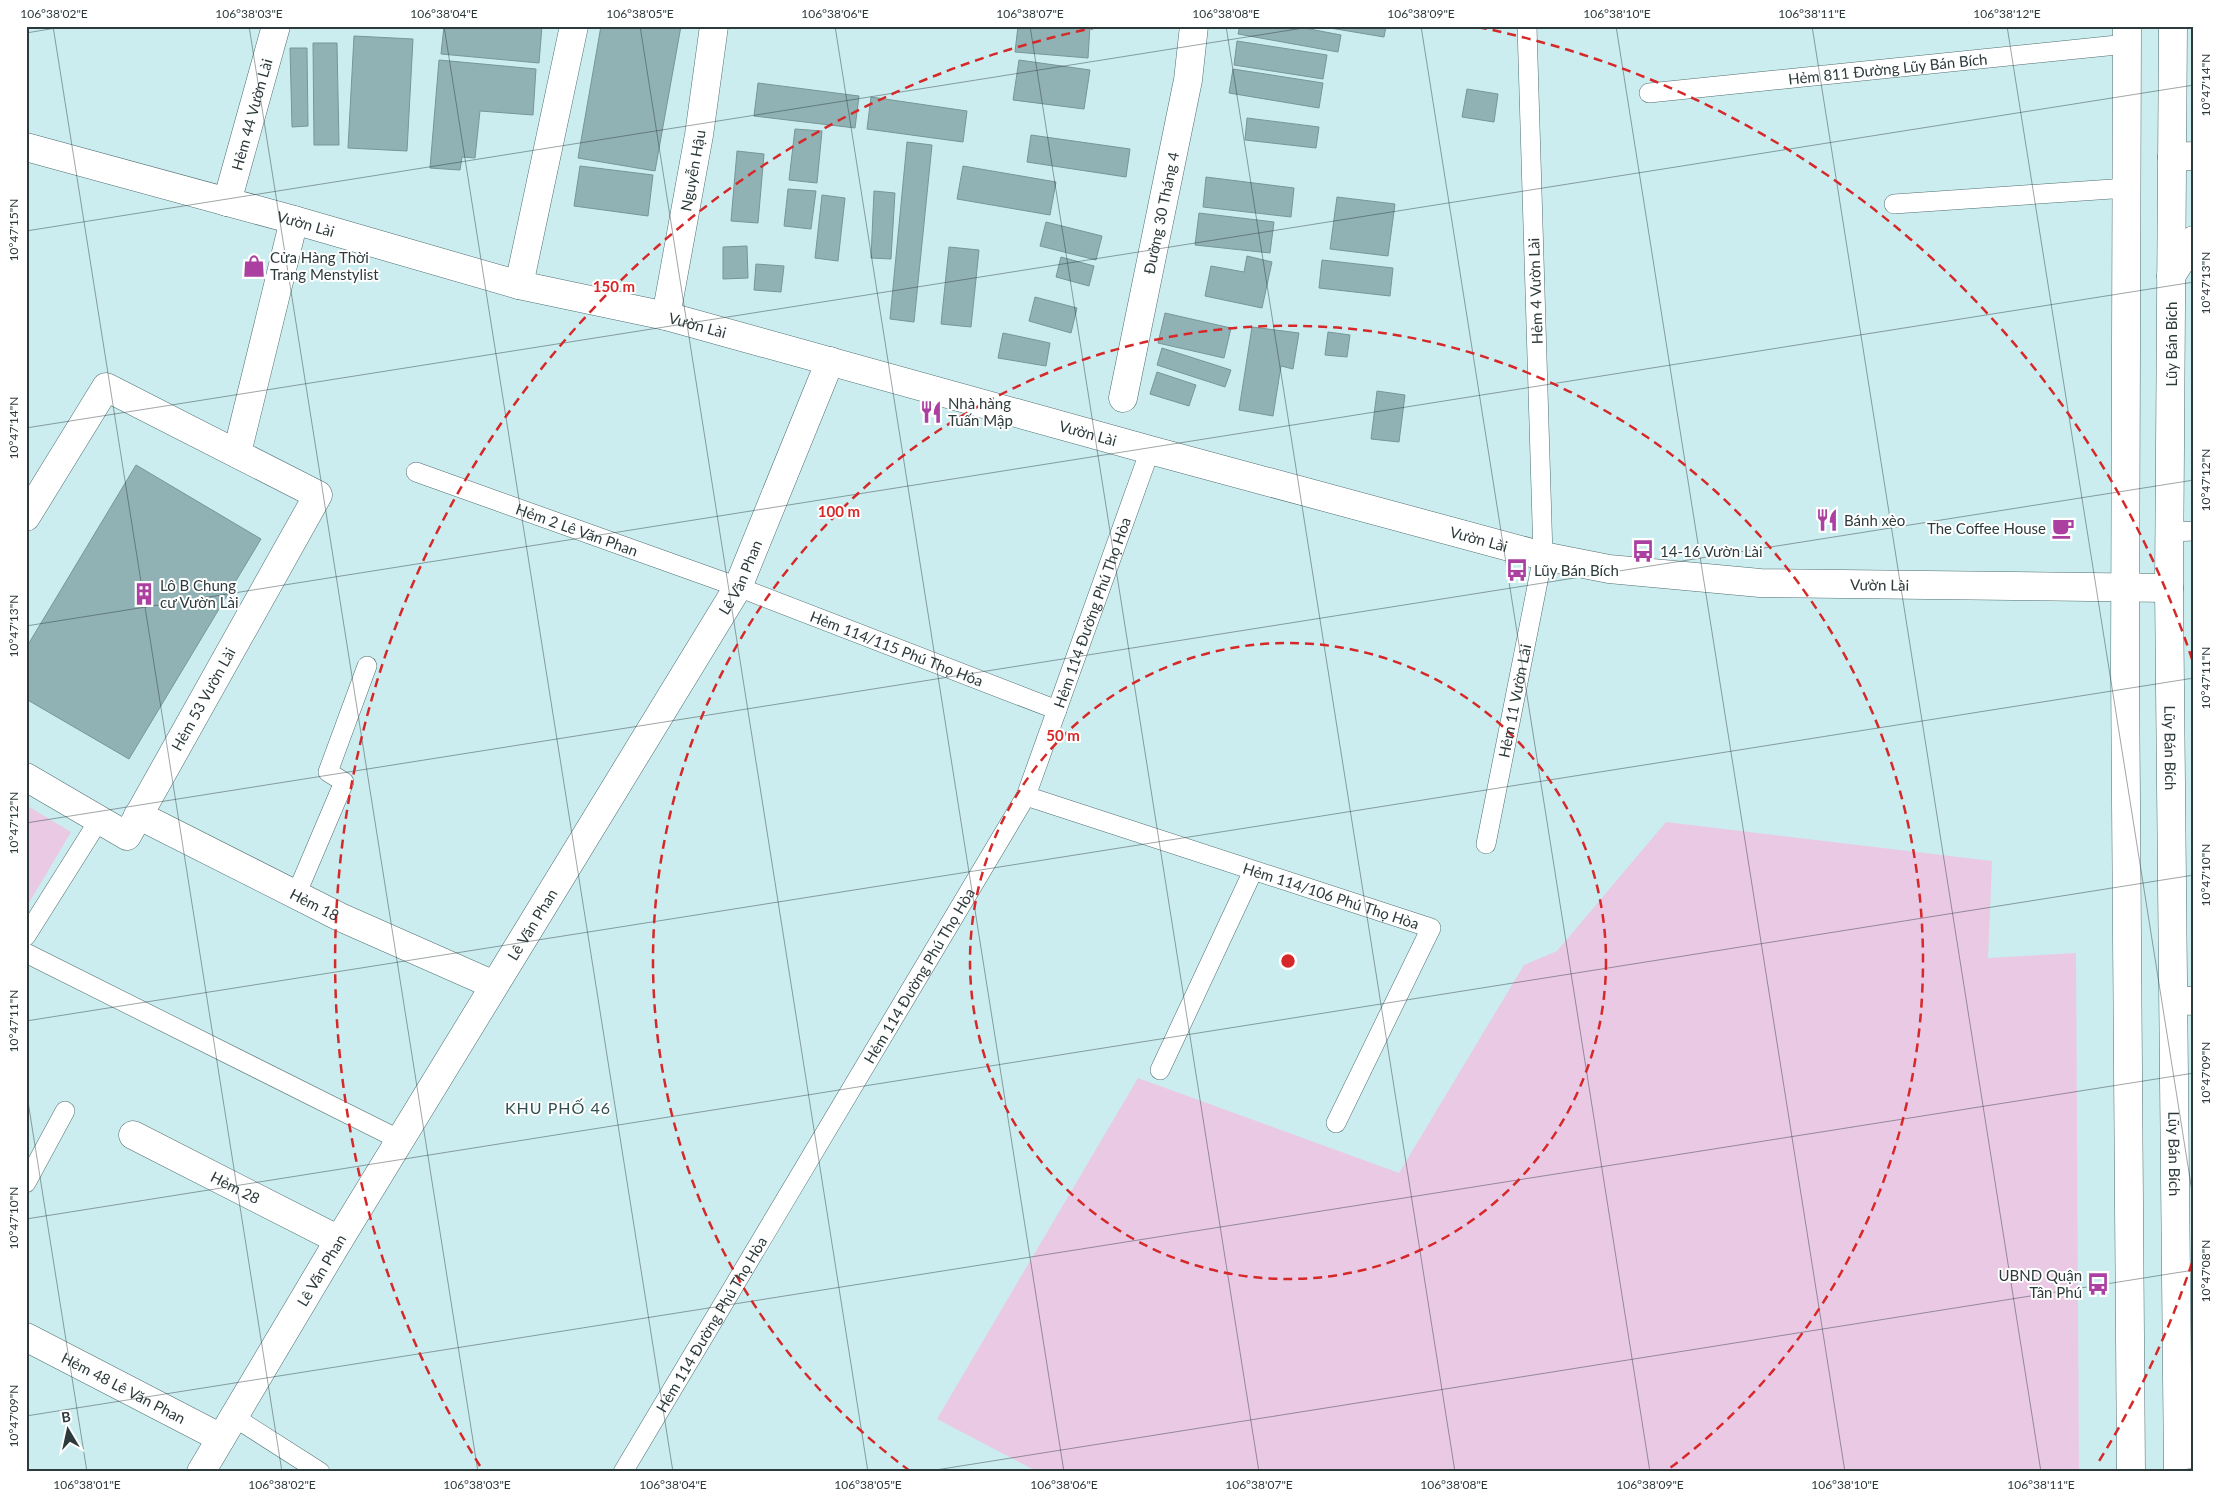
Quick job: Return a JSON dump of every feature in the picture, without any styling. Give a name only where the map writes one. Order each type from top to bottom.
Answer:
[{"type":"street","name":"Hẻm 44 Vườn Lài","points":[[227,202],[276,26]]},
{"type":"street","points":[[518,285],[574,26]]},
{"type":"street","name":"Nguyễn Hậu","points":[[666,316],[699,135],[714,26]]},
{"type":"street","name":"Đường 30 Tháng 4","points":[[1123,398],[1188,80],[1194,26]]},
{"type":"street","name":"Lũy Bán Bích","points":[[2173,26],[2183,156],[2171,276],[2182,531],[2170,588],[2184,1000],[2178,1472]]},
{"type":"street","points":[[2127,35],[2124,587],[2131,1472]]},
{"type":"street","name":"Vườn Lài","points":[[26,147],[294,220],[518,285],[666,316],[1543,556],[1609,569],[1760,583],[2170,588]]},
{"type":"street","points":[[237,453],[294,220]]},
{"type":"street","points":[[2171,276],[2194,240]]},
{"type":"street","name":"Lê Văn Phan","points":[[201,1472],[339,1240],[738,587],[830,361]]},
{"type":"street","name":"Hẻm 53 Vườn Lài","points":[[26,517],[106,387],[318,495],[127,836],[99,820]]},
{"type":"street","points":[[26,777],[99,820]]},
{"type":"street","name":"Hẻm 18","points":[[138,815],[340,917],[494,985]]},
{"type":"street","name":"Hẻm 28","points":[[133,1135],[339,1240]]},
{"type":"street","name":"Hẻm 48 Lê Văn Phan","points":[[26,1337],[228,1428]]},
{"type":"lane","name":"Hẻm 4 Vườn Lài","points":[[1527,26],[1543,556]]},
{"type":"lane","name":"Hẻm 811 Đường Lũy Bán Bích","points":[[1649,93],[2127,35]]},
{"type":"lane","points":[[1894,204],[2127,188]]},
{"type":"lane","name":"Hẻm 114 Đường Phú Thọ Hòa","points":[[623,1472],[1026,796],[1150,450]]},
{"type":"lane","name":"Hẻm 2 Lê Văn Phan","points":[[416,472],[738,587]]},
{"type":"lane","name":"Hẻm 11 Vườn Lài","points":[[1486,844],[1543,556]]},
{"type":"lane","name":"Hẻm 114/115 Phú Thọ Hòa","points":[[738,587],[1057,710]]},
{"type":"lane","points":[[296,895],[344,782],[328,772],[367,666]]},
{"type":"lane","name":"Hẻm 114/106 Phú Thọ Hòa","points":[[1026,796],[1432,928],[1336,1123]]},
{"type":"lane","points":[[26,936],[99,820]]},
{"type":"lane","points":[[1160,1070],[1253,871]]},
{"type":"lane","points":[[26,953],[400,1140]]},
{"type":"lane","points":[[26,1182],[65,1111]]},
{"type":"lane","points":[[228,1428],[320,1472]]},
{"type":"shaded area","points":[[26,805],[71,832],[26,908]]},
{"type":"shaded area","points":[[1666,822],[1992,861],[1988,958],[2076,953],[2079,1472],[1038,1472],[937,1419],[1138,1078],[1399,1173],[1524,965],[1557,951]]},
{"type":"building","points":[[444,26],[542,26],[539,63],[441,54]]},
{"type":"building","points":[[601,26],[681,26],[655,171],[578,158]]},
{"type":"building","points":[[1018,26],[1090,26],[1088,58],[1015,52]]},
{"type":"building","points":[[1240,26],[1294,26],[1341,35],[1338,52],[1238,34]]},
{"type":"building","points":[[1318,26],[1386,26],[1384,37]]},
{"type":"building","points":[[354,36],[413,39],[407,151],[348,148]]},
{"type":"building","points":[[1237,41],[1327,55],[1323,79],[1234,65]]},
{"type":"building","points":[[313,43],[337,43],[339,145],[314,145]]},
{"type":"building","points":[[290,48],[307,48],[308,126],[292,127]]},
{"type":"building","points":[[439,60],[536,69],[533,115],[480,111],[475,158],[462,157],[460,170],[430,168]]},
{"type":"building","points":[[1019,60],[1090,70],[1084,109],[1013,100]]},
{"type":"building","points":[[1233,69],[1323,83],[1319,108],[1229,93]]},
{"type":"building","points":[[758,83],[859,96],[855,128],[754,116]]},
{"type":"building","points":[[1467,89],[1498,94],[1494,122],[1462,117]]},
{"type":"building","points":[[871,97],[967,111],[963,142],[867,129]]},
{"type":"building","points":[[1247,118],[1319,127],[1316,148],[1245,140]]},
{"type":"building","points":[[795,129],[822,131],[817,183],[789,180]]},
{"type":"building","points":[[1031,135],[1130,149],[1126,177],[1027,162]]},
{"type":"building","points":[[907,142],[932,145],[914,322],[890,319]]},
{"type":"building","points":[[737,151],[764,154],[758,223],[731,221]]},
{"type":"building","points":[[580,166],[653,175],[648,216],[574,206]]},
{"type":"building","points":[[963,166],[1056,182],[1050,215],[957,199]]},
{"type":"building","points":[[1206,177],[1294,188],[1291,217],[1203,207]]},
{"type":"building","points":[[788,189],[816,191],[811,229],[784,226]]},
{"type":"building","points":[[874,191],[895,193],[891,259],[871,258]]},
{"type":"building","points":[[822,195],[845,198],[838,261],[815,258]]},
{"type":"building","points":[[1337,197],[1395,204],[1388,256],[1330,249]]},
{"type":"building","points":[[1199,213],[1274,222],[1270,253],[1195,245]]},
{"type":"building","points":[[1046,222],[1102,236],[1096,260],[1040,246]]},
{"type":"building","points":[[747,246],[748,278],[723,279],[723,247]]},
{"type":"building","points":[[949,247],[979,250],[971,327],[941,324]]},
{"type":"building","points":[[1247,256],[1272,262],[1262,308],[1205,296],[1211,266],[1244,272]]},
{"type":"building","points":[[1061,257],[1094,266],[1089,286],[1056,277]]},
{"type":"building","points":[[1322,260],[1393,268],[1390,296],[1319,288]]},
{"type":"building","points":[[756,264],[784,266],[781,292],[754,290]]},
{"type":"building","points":[[1035,297],[1077,308],[1071,333],[1029,321]]},
{"type":"building","points":[[1165,313],[1231,328],[1224,358],[1158,343]]},
{"type":"building","points":[[1252,327],[1299,333],[1293,369],[1281,366],[1273,416],[1239,410]]},
{"type":"building","points":[[1328,332],[1350,335],[1347,357],[1325,355]]},
{"type":"building","points":[[1003,333],[1050,343],[1046,366],[998,358]]},
{"type":"building","points":[[1162,348],[1231,370],[1225,387],[1157,365]]},
{"type":"building","points":[[1157,372],[1196,385],[1189,406],[1150,394]]},
{"type":"building","points":[[1377,391],[1405,395],[1399,442],[1371,439]]},
{"type":"building","name":"Lô B Chung cư Vườn Lài","points":[[136,465],[261,539],[129,759],[26,699],[26,648]]},
{"type":"place","name":"Cửa Hàng Thời Trang Menstylist","points":[[254,266]]},
{"type":"place","name":"Nhà hàng Tuấn Mập","points":[[931,412]]},
{"type":"place","name":"Bánh xèo","points":[[1827,520]]},
{"type":"place","name":"The Coffee House","points":[[2063,528]]},
{"type":"place","name":"14-16 Vườn Lài","points":[[1643,551]]},
{"type":"place","name":"Lũy Bán Bích","points":[[1517,570]]},
{"type":"place","name":"Lô B Chung cư Vườn Lài","points":[[144,594]]},
{"type":"place","name":"UBND Quận Tân Phú","points":[[2098,1284]]},
{"type":"district","name":"KHU PHỐ 46","points":[[558,1107]]}]
